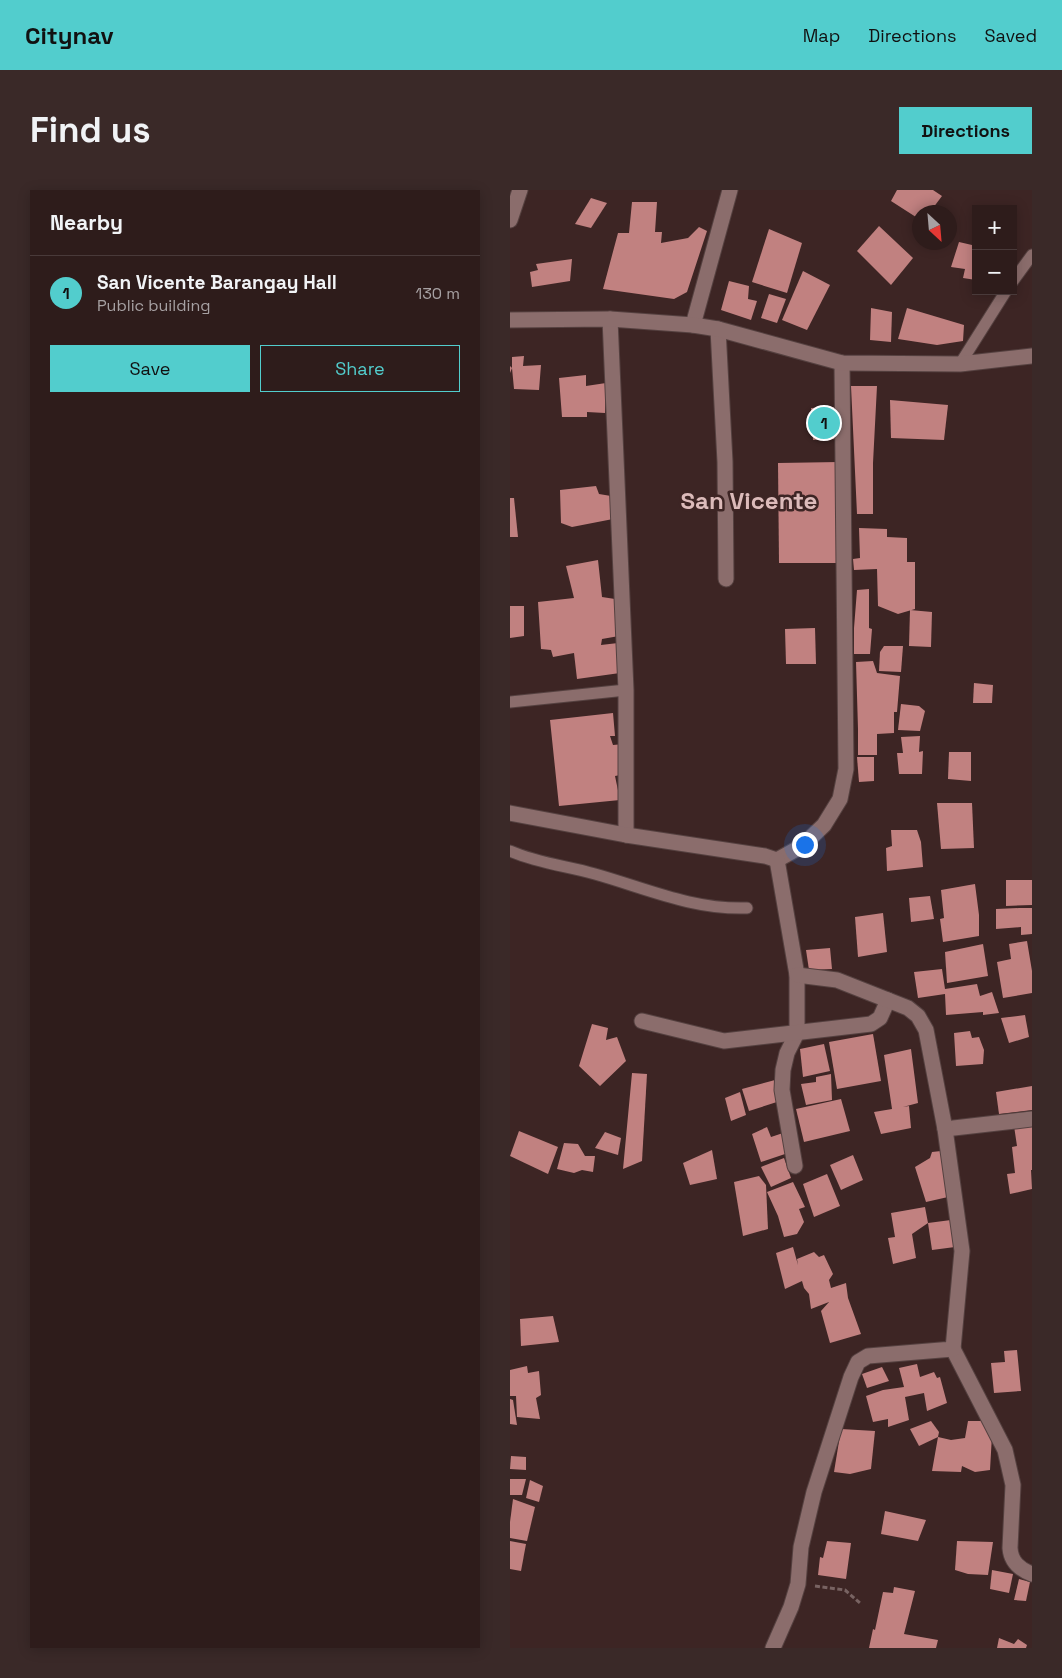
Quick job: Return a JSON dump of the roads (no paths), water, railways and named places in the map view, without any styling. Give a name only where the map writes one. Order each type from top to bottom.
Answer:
[{"type":"street","points":[[510,220],[520,190]]},
{"type":"street","points":[[693,325],[730,190]]},
{"type":"street","points":[[610,319],[626,690],[626,835]]},
{"type":"street","points":[[510,320],[610,319],[693,325],[718,329],[842,364],[960,364],[1032,356]]},
{"type":"street","points":[[718,329],[725,462],[726,579]]},
{"type":"street","points":[[510,813],[626,835],[765,856],[777,860],[802,846],[824,825],[840,799],[846,769],[842,364]]},
{"type":"street","points":[[777,860],[797,975],[797,1034],[785,1062],[782,1090],[795,1166]]},
{"type":"street","points":[[797,975],[837,980],[908,1008],[918,1016],[926,1030],[945,1129],[962,1251],[953,1349],[1005,1450],[1013,1485],[1010,1556],[1017,1566],[1032,1574]]},
{"type":"street","points":[[642,1021],[724,1041],[871,1024],[880,1018],[888,1000]]},
{"type":"street","points":[[945,1129],[1032,1119]]},
{"type":"street","points":[[774,1648],[791,1607],[798,1584],[800,1547],[814,1492],[858,1362],[868,1356],[953,1349]]},
{"type":"lane","points":[[1017,276],[1032,255]]},
{"type":"lane","points":[[960,364],[1003,295]]},
{"type":"lane","points":[[510,702],[626,690]]},
{"type":"lane","points":[[510,851],[526,858],[617,880],[667,897],[709,907],[747,908]]},
{"type":"place","name":"San Vicente Barangay Hall","points":[[824,423]]},
{"type":"district","name":"San Vicente","points":[[749,500]]}]
